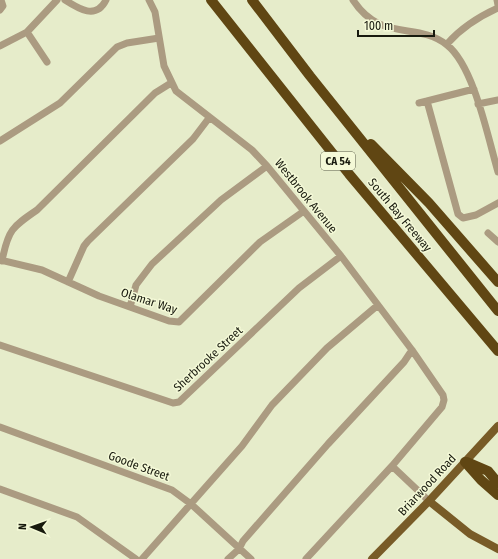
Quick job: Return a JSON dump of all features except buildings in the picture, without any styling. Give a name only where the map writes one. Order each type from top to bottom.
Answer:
[{"type":"highway","name":"South Bay Freeway","points":[[211,0],[322,141],[498,351]]},
{"type":"highway","name":"South Bay Freeway","points":[[252,0],[332,104],[498,311]]},
{"type":"highway","points":[[332,104],[429,203],[498,282]]},
{"type":"highway","points":[[469,318],[498,360]]},
{"type":"highway","points":[[465,462],[488,471],[498,483]]},
{"type":"highway","points":[[465,462],[481,480],[498,495]]},
{"type":"main road","name":"Briarwood Road","points":[[372,559],[429,501],[498,426]]},
{"type":"main road","points":[[429,501],[470,534],[498,549]]},
{"type":"street","points":[[0,0],[3,6],[0,10]]},
{"type":"street","points":[[0,46],[27,32],[57,0]]},
{"type":"street","points":[[65,0],[85,12],[92,12],[98,10],[106,0]]},
{"type":"street","name":"Westbrook Avenue","points":[[149,0],[155,12],[164,66],[176,91],[252,150],[267,166],[341,256],[412,350],[443,395],[444,400],[442,407],[436,412],[392,466],[306,559]]},
{"type":"street","points":[[353,0],[358,7],[378,24],[431,37],[447,44],[464,65],[474,89],[498,172]]},
{"type":"street","points":[[497,0],[498,5]]},
{"type":"street","points":[[447,44],[458,32],[473,20],[498,8]]},
{"type":"street","points":[[27,32],[47,62]]},
{"type":"street","points":[[0,141],[60,103],[117,47],[127,43],[159,38]]},
{"type":"street","points":[[1,260],[6,240],[18,223],[36,210],[155,93],[171,83]]},
{"type":"street","points":[[419,103],[474,89]]},
{"type":"street","points":[[478,104],[498,100]]},
{"type":"street","points":[[427,101],[458,214],[463,218],[472,217],[498,203]]},
{"type":"street","points":[[68,282],[88,241],[193,139],[209,118]]},
{"type":"street","points":[[130,307],[136,285],[148,268],[221,200],[267,166]]},
{"type":"street","name":"Olamar Way","points":[[1,260],[32,266],[99,296],[169,321],[179,322],[260,242],[304,212]]},
{"type":"street","points":[[488,233],[498,242]]},
{"type":"street","name":"Sherbrooke Street","points":[[0,345],[174,403],[179,402],[299,288],[341,256]]},
{"type":"street","points":[[142,559],[242,446],[276,400],[327,348],[378,305]]},
{"type":"street","points":[[228,559],[239,549],[243,541],[324,449],[404,362],[412,350]]},
{"type":"street","name":"Goode Street","points":[[0,427],[172,490],[191,504],[251,559]]},
{"type":"street","points":[[392,466],[429,501]]},
{"type":"street","points":[[0,489],[77,517],[136,559]]}]
